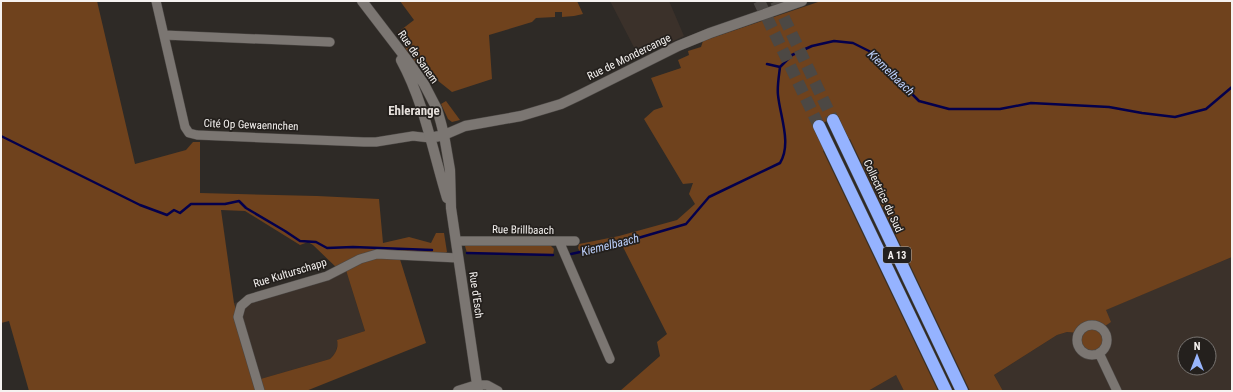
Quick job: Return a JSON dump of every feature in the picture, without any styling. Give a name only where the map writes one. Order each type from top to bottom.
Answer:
[{"type":"highway","name":"Collectrice du Sud","points":[[833,120],[962,391]]},
{"type":"highway","name":"A 13","points":[[819,126],[946,391]]},
{"type":"main road","name":"Rue de Sanem","points":[[362,1],[424,84],[437,110],[441,123]]},
{"type":"main road","name":"Rue de Mondercange","points":[[430,138],[444,135],[465,126],[521,116],[561,104],[655,57],[704,35],[802,1]]},
{"type":"main road","name":"Rue de Sanem","points":[[383,28],[407,71],[427,126]]},
{"type":"main road","name":"Rue de Mondercange","points":[[427,126],[441,123],[465,126]]},
{"type":"main road","name":"Rue d'Esch","points":[[441,123],[450,170],[450,208]]},
{"type":"main road","name":"Rue d'Esch","points":[[427,126],[450,208],[478,388]]},
{"type":"main road","points":[[458,391],[478,388]]},
{"type":"street","name":"Cité Op Gewaennchen","points":[[156,1],[185,127],[190,133],[196,135],[364,142],[376,142],[413,136],[430,138]]},
{"type":"street","points":[[164,34],[330,42]]},
{"type":"street","name":"Cité Op Gewaennchen","points":[[413,136],[427,126]]},
{"type":"street","points":[[559,241],[575,240]]},
{"type":"street","name":"Rue Brillbaach","points":[[456,241],[559,241],[610,359]]},
{"type":"street","name":"Rue Kulturschapp","points":[[260,391],[238,317],[241,306],[249,299],[327,276],[360,259],[377,254],[458,258]]},
{"type":"street","points":[[1099,353],[1117,391]]},
{"type":"street","points":[[478,388],[487,385],[498,391]]},
{"type":"shaded area","points":[[1,1],[97,1],[135,164],[186,150],[193,142],[200,142],[200,193],[379,199],[383,243],[409,237],[431,243],[436,233],[444,233],[447,252],[439,257],[399,256],[426,343],[306,391],[29,391],[9,321],[1,323]],"holes":[[[221,210],[245,211],[300,245],[308,242],[313,245],[339,270],[345,267],[365,331],[337,340],[336,351],[330,359],[257,380],[234,303]]]},
{"type":"shaded area","points":[[400,1],[577,1],[583,14],[562,17],[562,12],[555,12],[555,17],[536,18],[532,22],[489,35],[492,79],[452,92],[412,60],[397,33],[414,20]]},
{"type":"shaded area","points":[[610,1],[669,1],[684,36],[639,57]]},
{"type":"shaded area","points":[[821,1],[1232,1],[1232,257],[1106,310],[1111,322],[1102,328],[1107,337],[1106,345],[1102,351],[1095,354],[1088,354],[1082,351],[1079,344],[1079,333],[1067,332],[1057,335],[994,375],[1003,391],[970,391],[838,116],[814,127],[825,150],[823,151],[938,391],[904,391],[896,375],[868,391],[620,391],[660,356],[657,342],[667,334],[621,243],[580,252],[578,248],[579,244],[619,236],[677,220],[695,204],[689,194],[693,183],[683,184],[644,119],[654,110],[663,107],[651,78],[681,68],[678,60],[689,55],[688,51],[701,47],[703,41]]},
{"type":"shaded area","points":[[446,101],[460,120],[452,122],[448,119],[441,104]]},
{"type":"shaded area","points":[[550,245],[554,249],[553,255],[467,253],[465,246]]},
{"type":"shaded area","points":[[1232,257],[1232,391],[1003,391],[994,375],[1057,335],[1067,332],[1079,333],[1099,353],[1106,346],[1107,336],[1102,329],[1105,310]]},
{"type":"shaded area","points":[[345,267],[365,331],[337,340],[338,344],[335,353],[330,359],[257,380],[234,303]]},
{"type":"shaded area","points":[[896,375],[904,391],[868,391]]},
{"type":"waterway","name":"Kiemelbaach","points":[[571,254],[621,243],[686,224],[709,197],[780,163],[785,147],[784,130],[778,95],[780,67],[792,55],[812,46],[834,41],[853,43],[869,51],[919,101],[949,109],[1000,109],[1031,103],[1109,107],[1175,117],[1206,109],[1232,87]]},
{"type":"waterway","points":[[767,64],[780,67]]},
{"type":"waterway","points":[[1,136],[140,205],[167,215],[174,210],[180,213],[191,204],[225,204],[239,201],[246,208],[300,241],[316,242],[327,248],[353,247],[432,250]]},
{"type":"waterway","points":[[467,253],[553,255]]},
{"type":"tunnel","points":[[759,1],[819,126]]},
{"type":"tunnel","points":[[776,1],[833,120]]},
{"type":"district","name":"Ehlerange","points":[[414,110]]}]
